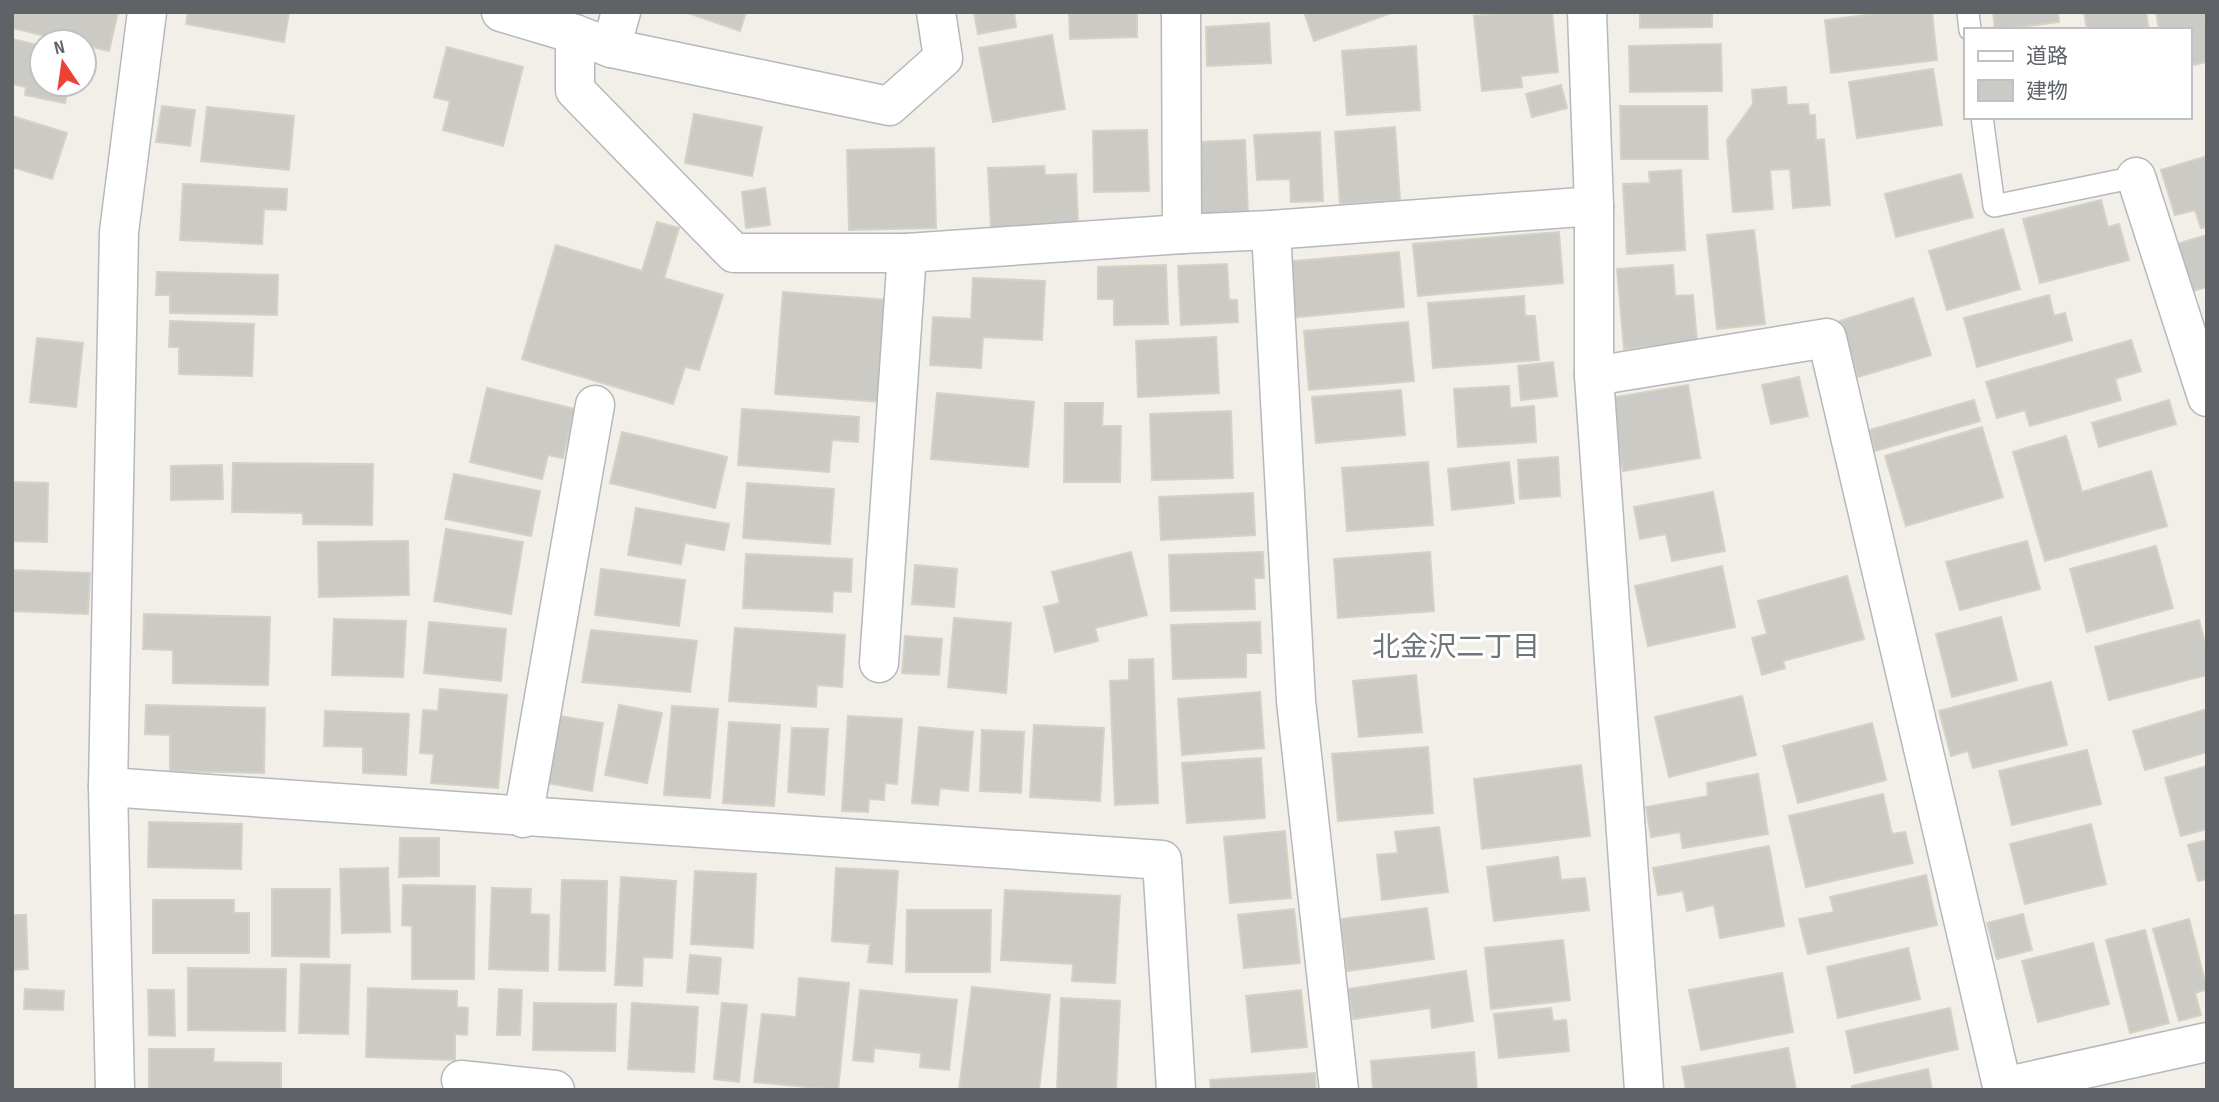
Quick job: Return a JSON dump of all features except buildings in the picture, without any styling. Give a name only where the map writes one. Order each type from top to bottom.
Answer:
[{"type":"street","points":[[115,1090],[108,787],[119,232],[147,12]]},
{"type":"street","points":[[501,12],[575,34],[616,30],[889,106],[943,58],[936,12]]},
{"type":"street","points":[[1181,12],[1182,234]]},
{"type":"street","points":[[1587,12],[1594,206],[1594,376],[1644,1090]]},
{"type":"street","points":[[575,34],[575,90],[734,253],[907,253],[1594,206]]},
{"type":"street","points":[[2136,177],[2207,397]]},
{"type":"street","points":[[1271,230],[1296,701],[1339,1090]]},
{"type":"street","points":[[879,663],[907,253]]},
{"type":"street","points":[[1594,376],[1827,338],[2003,1088],[2207,1042]]},
{"type":"street","points":[[523,818],[595,405]]},
{"type":"street","points":[[108,787],[523,818],[1162,860],[1175,1090]]},
{"type":"street","points":[[461,1080],[555,1090]]},
{"type":"lane","points":[[1982,119],[1994,206],[2136,177]]},
{"type":"district","name":"北金沢二丁目","points":[[1456,647]]}]
